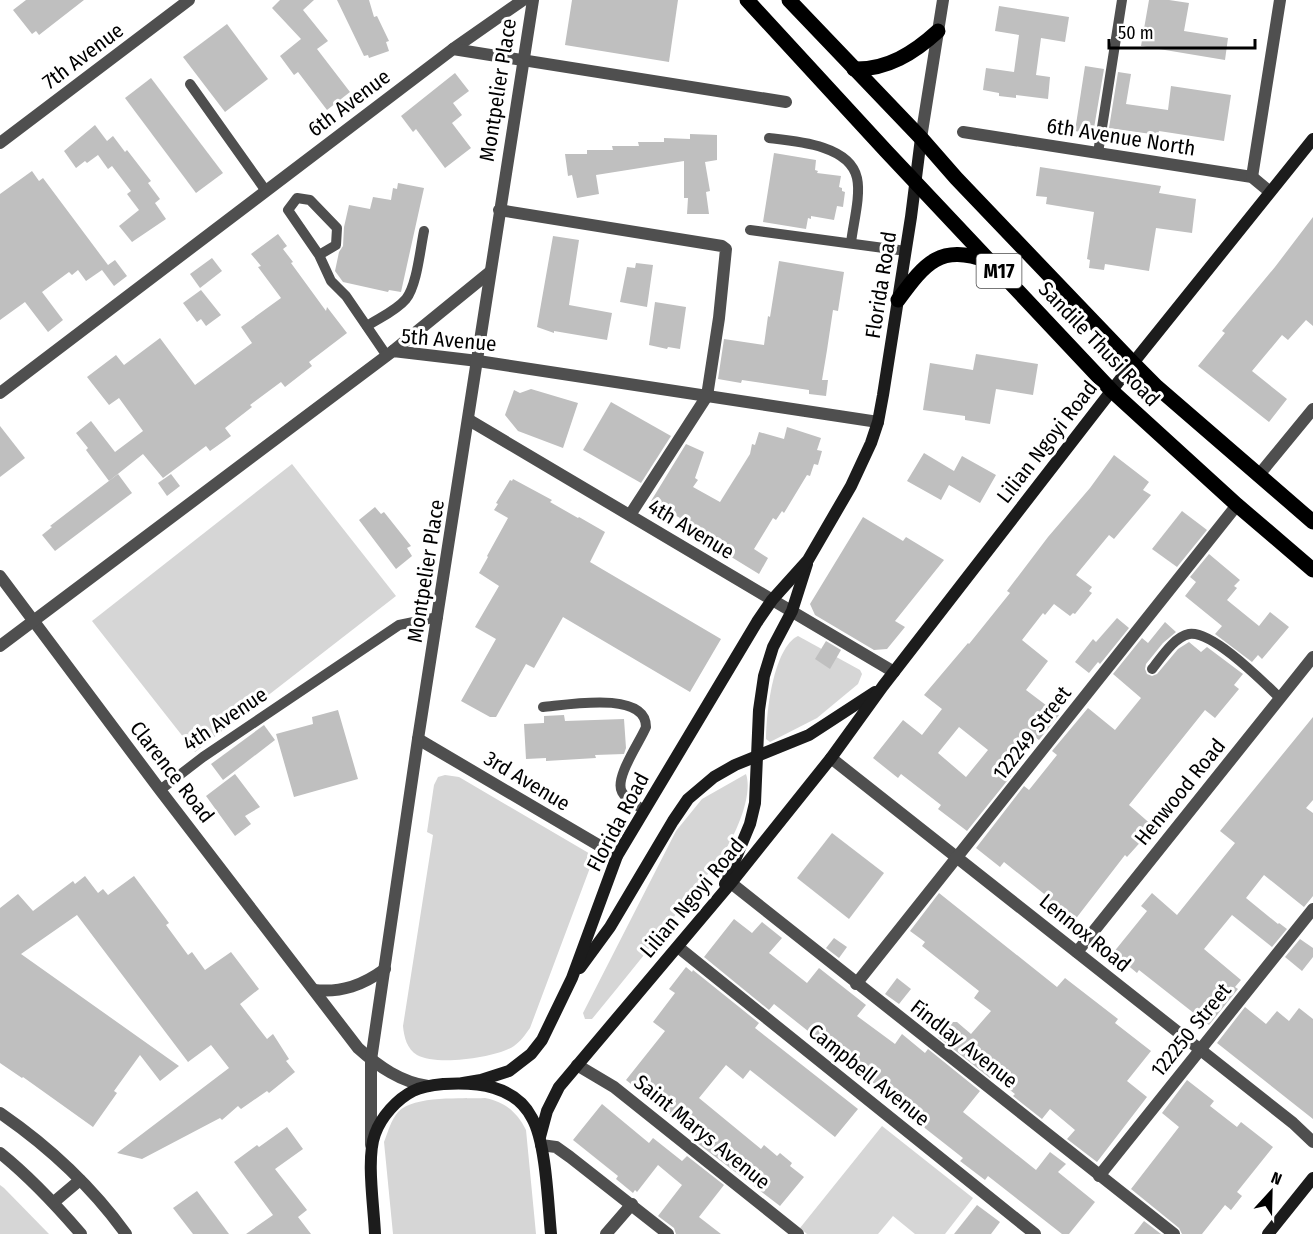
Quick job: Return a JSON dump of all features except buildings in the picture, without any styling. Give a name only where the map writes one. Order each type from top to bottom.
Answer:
[{"type":"main road","name":"Sandile Thusi Road","points":[[747,0],[1112,391],[1237,505],[1313,570]]},
{"type":"main road","name":"Sandile Thusi Road","points":[[789,0],[1157,387],[1313,522]]},
{"type":"main road","points":[[854,69],[876,66],[906,56],[920,48],[938,31]]},
{"type":"main road","points":[[898,300],[926,266],[939,257],[969,254],[991,262]]},
{"type":"street","name":"7th Avenue","points":[[0,143],[189,0]]},
{"type":"street","name":"6th Avenue","points":[[0,393],[453,49],[523,0]]},
{"type":"street","name":"Montpelier Place","points":[[370,1149],[371,1060],[532,0]]},
{"type":"street","name":"Florida Road","points":[[720,897],[750,824],[755,803],[759,710],[764,676],[773,647],[792,611],[808,560],[864,461],[878,422],[943,0]]},
{"type":"street","points":[[1251,177],[1280,0]]},
{"type":"street","points":[[453,49],[786,102]]},
{"type":"street","name":"6th Avenue North","points":[[963,132],[1251,177],[1269,191]]},
{"type":"street","name":"Lilian Ngoyi Road","points":[[540,1141],[552,1099],[577,1065],[720,897],[831,758],[882,686],[1133,363],[1313,139]]},
{"type":"street","points":[[499,210],[725,248],[727,251],[707,396],[630,515]]},
{"type":"street","points":[[390,354],[490,272]]},
{"type":"street","name":"5th Avenue","points":[[0,646],[390,354],[478,361],[878,422]]},
{"type":"street","points":[[1258,476],[1313,409]]},
{"type":"street","name":"4th Avenue","points":[[469,420],[894,672]]},
{"type":"street","name":"122249 Street","points":[[856,984],[1237,505]]},
{"type":"street","name":"Florida Road","points":[[463,1083],[509,1071],[531,1054],[542,1040],[572,978],[616,856],[757,622],[772,600],[808,560]]},
{"type":"street","name":"Clarence Road","points":[[0,576],[345,1032],[371,1060],[396,1076],[414,1084],[428,1086]]},
{"type":"street","name":"Henwood Road","points":[[1077,952],[1313,657]]},
{"type":"street","name":"Lilian Ngoyi Road","points":[[572,978],[610,927],[688,799],[714,777],[735,765],[809,735],[882,686]]},
{"type":"street","name":"3rd Avenue","points":[[418,739],[616,856]]},
{"type":"street","name":"Lennox Road","points":[[831,758],[1313,1142]]},
{"type":"street","name":"Findlay Avenue","points":[[731,883],[1174,1234]]},
{"type":"street","name":"122250 Street","points":[[1099,1176],[1313,909]]},
{"type":"street","name":"Campbell Avenue","points":[[678,946],[1035,1234]]},
{"type":"street","points":[[314,990],[328,991],[358,985],[385,969]]},
{"type":"street","name":"Saint Marys Avenue","points":[[577,1065],[614,1087],[798,1234]]},
{"type":"street","points":[[375,1234],[370,1149],[375,1134],[390,1110],[413,1091],[428,1086],[463,1083],[489,1086],[506,1092],[531,1115],[540,1141],[551,1234]]},
{"type":"street","points":[[0,1113],[80,1180],[110,1212],[126,1234]]},
{"type":"street","points":[[540,1141],[556,1147],[668,1234]]},
{"type":"street","points":[[0,1153],[16,1165],[54,1202],[81,1234]]},
{"type":"street","points":[[1268,1234],[1313,1178]]},
{"type":"street","points":[[54,1202],[80,1180]]},
{"type":"street","points":[[606,1234],[632,1204]]},
{"type":"lane","points":[[1098,153],[1122,0]]},
{"type":"lane","points":[[190,84],[266,191]]},
{"type":"lane","points":[[769,138],[805,142],[842,157],[851,165],[857,177],[857,189],[851,243]]},
{"type":"lane","points":[[319,255],[336,244],[338,228],[310,200],[297,198],[288,210],[319,255],[331,281],[346,296],[390,354]]},
{"type":"lane","points":[[750,230],[906,251]]},
{"type":"lane","points":[[367,326],[407,298],[414,281],[424,231]]},
{"type":"lane","name":"4th Avenue","points":[[160,790],[203,757],[399,625],[438,617]]},
{"type":"lane","points":[[1152,669],[1181,638],[1190,634],[1202,636],[1226,651],[1280,698]]},
{"type":"lane","points":[[543,707],[598,703],[623,704],[641,712],[646,720],[646,727],[622,775],[620,786],[621,792],[626,797],[644,810]]},
{"type":"shaded area","points":[[292,464],[396,596],[195,752],[92,621]]},
{"type":"shaded area","points":[[798,636],[860,670],[862,674],[858,684],[817,718],[770,742],[766,739],[766,728],[777,667],[789,643]]},
{"type":"shaded area","points":[[746,774],[748,782],[746,802],[735,832],[722,855],[592,1019],[585,1019],[583,1013],[676,831],[702,799]]},
{"type":"shaded area","points":[[445,775],[459,777],[592,855],[591,865],[530,1028],[514,1046],[494,1054],[466,1059],[438,1060],[417,1055],[407,1042],[403,1026],[433,835],[427,832],[434,785],[438,777]]},
{"type":"shaded area","points":[[485,1098],[499,1102],[510,1109],[526,1130],[536,1234],[393,1234],[384,1142],[398,1112],[405,1107],[427,1100]]},
{"type":"shaded area","points":[[882,1126],[973,1198],[945,1234],[915,1234],[893,1216],[878,1234],[807,1234],[800,1228]]},
{"type":"shaded area","points":[[0,1185],[4,1188],[49,1234],[0,1234]]}]
